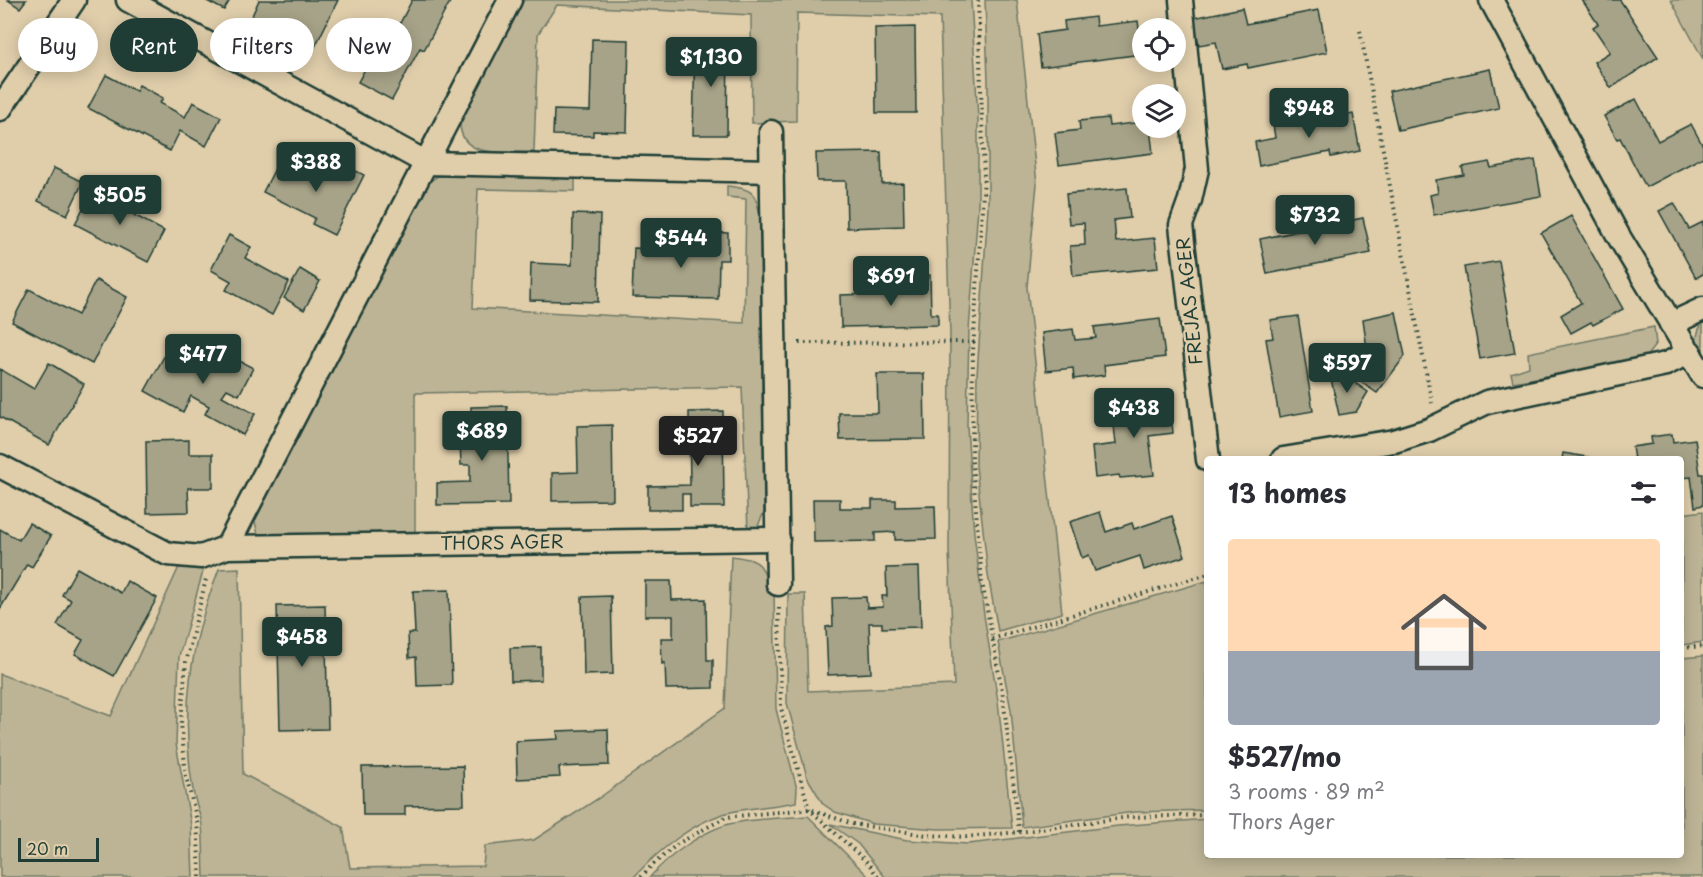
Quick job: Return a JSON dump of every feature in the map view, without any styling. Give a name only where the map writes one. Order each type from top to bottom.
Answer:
[{"type":"street","points":[[0,109],[74,0]]},
{"type":"street","points":[[128,0],[427,163],[772,171]]},
{"type":"street","points":[[227,547],[510,0]]},
{"type":"street","name":"FREJAS AGER","points":[[1181,0],[1197,169],[1181,225],[1208,456]]},
{"type":"street","points":[[1491,0],[1619,237],[1703,376]]},
{"type":"street","points":[[771,132],[778,584]]},
{"type":"street","points":[[1671,324],[1703,309]]},
{"type":"street","points":[[1321,456],[1396,450],[1487,402],[1666,364],[1690,352]]},
{"type":"street","name":"THORS AGER","points":[[0,466],[168,554],[201,557],[227,547],[778,539]]},
{"type":"path","points":[[978,0],[984,177],[974,342],[972,462],[982,582],[1003,696],[1019,832]]},
{"type":"path","points":[[1360,31],[1436,427]]},
{"type":"path","points":[[775,344],[974,342]]},
{"type":"path","points":[[200,877],[197,821],[186,776],[181,723],[186,662],[208,573],[227,547]]},
{"type":"path","points":[[992,639],[1204,575]]},
{"type":"path","points":[[778,584],[781,708],[809,808],[869,864],[878,877]]},
{"type":"path","points":[[1684,648],[1703,646]]},
{"type":"path","points":[[641,877],[679,843],[726,817],[809,808],[853,824],[927,835],[966,837],[1130,818],[1204,815]]},
{"type":"shaded area","points":[[524,0],[971,0],[978,118],[978,206],[969,331],[967,426],[974,533],[998,701],[1012,828],[938,829],[873,824],[835,812],[823,804],[807,777],[787,703],[788,594],[805,594],[808,691],[954,685],[949,549],[950,335],[940,17],[797,13],[796,121],[752,123],[751,15],[557,5],[538,34],[534,152],[498,152],[475,148],[461,133],[460,120]]},
{"type":"shaded area","points":[[985,0],[1017,0],[1037,184],[1027,287],[1062,613],[998,631],[988,575],[976,466],[977,375],[988,207],[988,81]]},
{"type":"shaded area","points":[[1671,0],[1703,0],[1703,59]]},
{"type":"shaded area","points":[[453,173],[575,178],[575,191],[478,189],[473,308],[744,323],[746,199],[727,197],[727,186],[742,188],[755,197],[760,217],[764,512],[757,528],[748,531],[742,387],[415,393],[415,538],[270,541],[258,534],[255,522],[257,505],[426,184],[438,176]]},
{"type":"shaded area","points":[[1703,322],[1703,360],[1697,341]]},
{"type":"shaded area","points":[[1654,327],[1656,344],[1646,357],[1637,361],[1513,382],[1511,373],[1529,367],[1528,353]]},
{"type":"shaded area","points":[[1703,511],[1703,642],[1684,645],[1684,514]]},
{"type":"shaded area","points":[[731,556],[749,559],[759,565],[765,575],[768,593],[774,592],[776,709],[797,789],[796,802],[731,812],[704,822],[666,847],[634,877],[204,877],[202,826],[189,761],[188,705],[190,678],[201,624],[219,569],[239,568],[243,774],[343,827],[350,868],[483,866],[485,846],[534,840],[599,798],[725,708]]},
{"type":"shaded area","points":[[179,567],[204,568],[179,656],[176,744],[191,825],[193,877],[0,877],[0,674],[111,716]]},
{"type":"shaded area","points":[[1204,582],[1204,810],[1135,812],[1022,827],[1011,710],[998,642]]},
{"type":"shaded area","points":[[1703,656],[1703,877],[885,877],[858,844],[830,824],[907,840],[968,844],[1118,826],[1204,819],[1204,858],[1684,858],[1684,658]]},
{"type":"shaded area","points":[[808,816],[869,877],[650,877],[688,844],[723,826],[752,820]]},
{"type":"building","points":[[8,0],[26,0],[20,8]]},
{"type":"building","points":[[205,0],[230,0],[224,10]]},
{"type":"building","points":[[259,0],[338,0],[329,18],[326,18],[326,24],[314,49],[314,18],[251,18]]},
{"type":"building","points":[[412,0],[451,0],[424,50],[420,48],[412,63],[412,18],[403,18]]},
{"type":"building","points":[[1582,0],[1620,0],[1658,57],[1611,88],[1594,62],[1610,52],[1593,27],[1598,24]]},
{"type":"building","points":[[1242,8],[1246,24],[1319,10],[1327,52],[1248,68],[1247,64],[1222,69],[1216,42],[1199,45],[1193,18]]},
{"type":"building","points":[[1095,17],[1096,26],[1132,22],[1132,55],[1041,67],[1037,34],[1065,30],[1064,21]]},
{"type":"building","points":[[915,27],[916,113],[876,113],[875,28]]},
{"type":"building","points":[[592,39],[629,40],[627,132],[593,131],[593,136],[553,135],[554,110],[590,111]]},
{"type":"building","points":[[695,41],[728,42],[727,135],[693,135]]},
{"type":"building","points":[[1490,69],[1499,108],[1398,130],[1389,91]]},
{"type":"building","points":[[363,72],[407,72],[392,100],[358,82]]},
{"type":"building","points":[[106,75],[136,91],[139,85],[163,98],[160,103],[185,117],[193,102],[221,117],[206,146],[180,131],[170,151],[88,108]]},
{"type":"building","points":[[1636,99],[1658,141],[1691,124],[1703,146],[1703,157],[1646,187],[1620,138],[1617,139],[1604,116]]},
{"type":"building","points":[[1324,110],[1326,119],[1353,114],[1360,151],[1331,157],[1330,152],[1259,166],[1255,142],[1275,138],[1273,124],[1303,118],[1302,115]]},
{"type":"building","points":[[1108,118],[1109,126],[1132,123],[1132,138],[1151,138],[1153,153],[1059,165],[1055,133],[1080,130],[1079,121]]},
{"type":"building","points":[[881,152],[882,184],[903,183],[904,226],[847,228],[846,181],[817,181],[816,153]]},
{"type":"building","points":[[280,159],[314,176],[316,172],[330,180],[338,162],[364,175],[334,235],[312,224],[315,218],[263,192]]},
{"type":"building","points":[[1535,160],[1541,196],[1434,215],[1430,195],[1438,193],[1436,180],[1464,175],[1462,167],[1489,162],[1491,168]]},
{"type":"building","points":[[54,168],[83,182],[67,215],[38,201]]},
{"type":"building","points":[[1127,188],[1130,218],[1114,220],[1116,242],[1155,238],[1158,268],[1073,276],[1070,246],[1085,245],[1084,223],[1069,224],[1066,194]]},
{"type":"building","points":[[91,193],[108,202],[111,196],[137,209],[134,215],[164,231],[148,262],[75,224]]},
{"type":"building","points":[[1674,203],[1689,229],[1703,222],[1703,274],[1696,278],[1659,211]]},
{"type":"building","points":[[573,214],[600,215],[598,302],[530,300],[531,263],[572,265]]},
{"type":"building","points":[[1571,216],[1623,309],[1593,325],[1591,322],[1571,333],[1561,315],[1581,303],[1541,233]]},
{"type":"building","points":[[1363,218],[1371,253],[1267,274],[1260,239]]},
{"type":"building","points":[[693,231],[728,233],[728,260],[719,260],[718,299],[632,297],[634,248],[693,250]]},
{"type":"building","points":[[229,235],[251,247],[245,258],[289,282],[272,315],[226,290],[231,281],[211,270]]},
{"type":"building","points":[[1499,261],[1515,353],[1480,359],[1464,267]]},
{"type":"building","points":[[300,269],[320,281],[304,310],[284,298]]},
{"type":"building","points":[[904,275],[930,275],[931,314],[938,314],[938,325],[841,327],[840,295],[905,293]]},
{"type":"building","points":[[96,280],[127,297],[92,364],[12,322],[29,289],[78,315]]},
{"type":"building","points":[[1396,312],[1405,356],[1377,393],[1349,374],[1367,349],[1363,319]]},
{"type":"building","points":[[1298,316],[1313,411],[1279,417],[1266,339],[1273,338],[1270,320]]},
{"type":"building","points":[[1160,319],[1165,357],[1104,365],[1105,375],[1074,379],[1073,368],[1046,371],[1042,333],[1073,329],[1075,340],[1096,338],[1094,327]]},
{"type":"building","points":[[171,344],[211,366],[219,350],[253,368],[239,395],[227,389],[222,396],[255,414],[243,435],[205,414],[209,406],[191,396],[183,412],[145,391]]},
{"type":"building","points":[[49,363],[84,384],[49,445],[0,417],[0,369],[34,389]]},
{"type":"building","points":[[1339,372],[1368,392],[1356,412],[1339,415],[1330,374]]},
{"type":"building","points":[[877,374],[924,374],[925,439],[840,440],[839,413],[878,413]]},
{"type":"building","points":[[1169,393],[1173,433],[1149,436],[1154,475],[1095,478],[1092,447],[1116,444],[1112,409],[1144,405],[1143,396]]},
{"type":"building","points":[[507,406],[509,504],[437,505],[437,483],[470,482],[470,465],[461,465],[460,440],[472,440],[471,407]]},
{"type":"building","points":[[723,411],[724,507],[690,507],[690,494],[682,494],[682,510],[648,510],[648,486],[690,485],[689,412]]},
{"type":"building","points":[[612,425],[613,500],[552,501],[552,473],[578,472],[577,426]]},
{"type":"building","points":[[1672,434],[1673,442],[1695,439],[1700,474],[1703,474],[1703,505],[1695,507],[1691,477],[1684,478],[1684,456],[1634,456],[1632,447],[1652,444],[1651,437]]},
{"type":"building","points":[[189,440],[189,454],[213,454],[213,488],[188,488],[189,512],[147,513],[146,441]]},
{"type":"building","points":[[1563,453],[1581,456],[1562,456]]},
{"type":"building","points":[[813,499],[840,499],[840,508],[872,508],[872,500],[896,500],[896,507],[935,506],[936,539],[895,540],[895,532],[875,533],[875,541],[814,542]]},
{"type":"building","points":[[1100,512],[1106,532],[1132,523],[1134,529],[1172,516],[1185,556],[1144,570],[1140,556],[1095,571],[1089,555],[1082,558],[1070,522]]},
{"type":"building","points":[[29,523],[51,536],[32,567],[27,564],[0,609],[0,529],[19,540]]},
{"type":"building","points":[[919,567],[921,627],[882,628],[882,623],[869,623],[871,673],[828,675],[826,627],[833,626],[832,598],[866,597],[867,608],[883,607],[882,596],[887,596],[886,568]]},
{"type":"building","points":[[77,568],[121,593],[127,581],[157,598],[114,676],[75,654],[83,640],[57,625],[71,600],[62,595]]},
{"type":"building","points":[[645,581],[671,581],[672,600],[706,599],[707,660],[713,660],[713,688],[666,689],[661,638],[673,638],[673,616],[645,616]]},
{"type":"building","points":[[449,590],[452,685],[417,686],[416,657],[409,658],[408,633],[415,633],[413,591]]},
{"type":"building","points":[[611,596],[613,674],[584,675],[582,597]]},
{"type":"building","points":[[325,605],[328,729],[280,730],[277,606]]},
{"type":"building","points":[[541,647],[541,680],[511,681],[510,648]]},
{"type":"building","points":[[608,729],[609,765],[559,767],[560,777],[517,779],[516,741],[558,739],[557,731]]},
{"type":"building","points":[[463,766],[464,805],[405,806],[405,815],[363,815],[362,767]]}]
